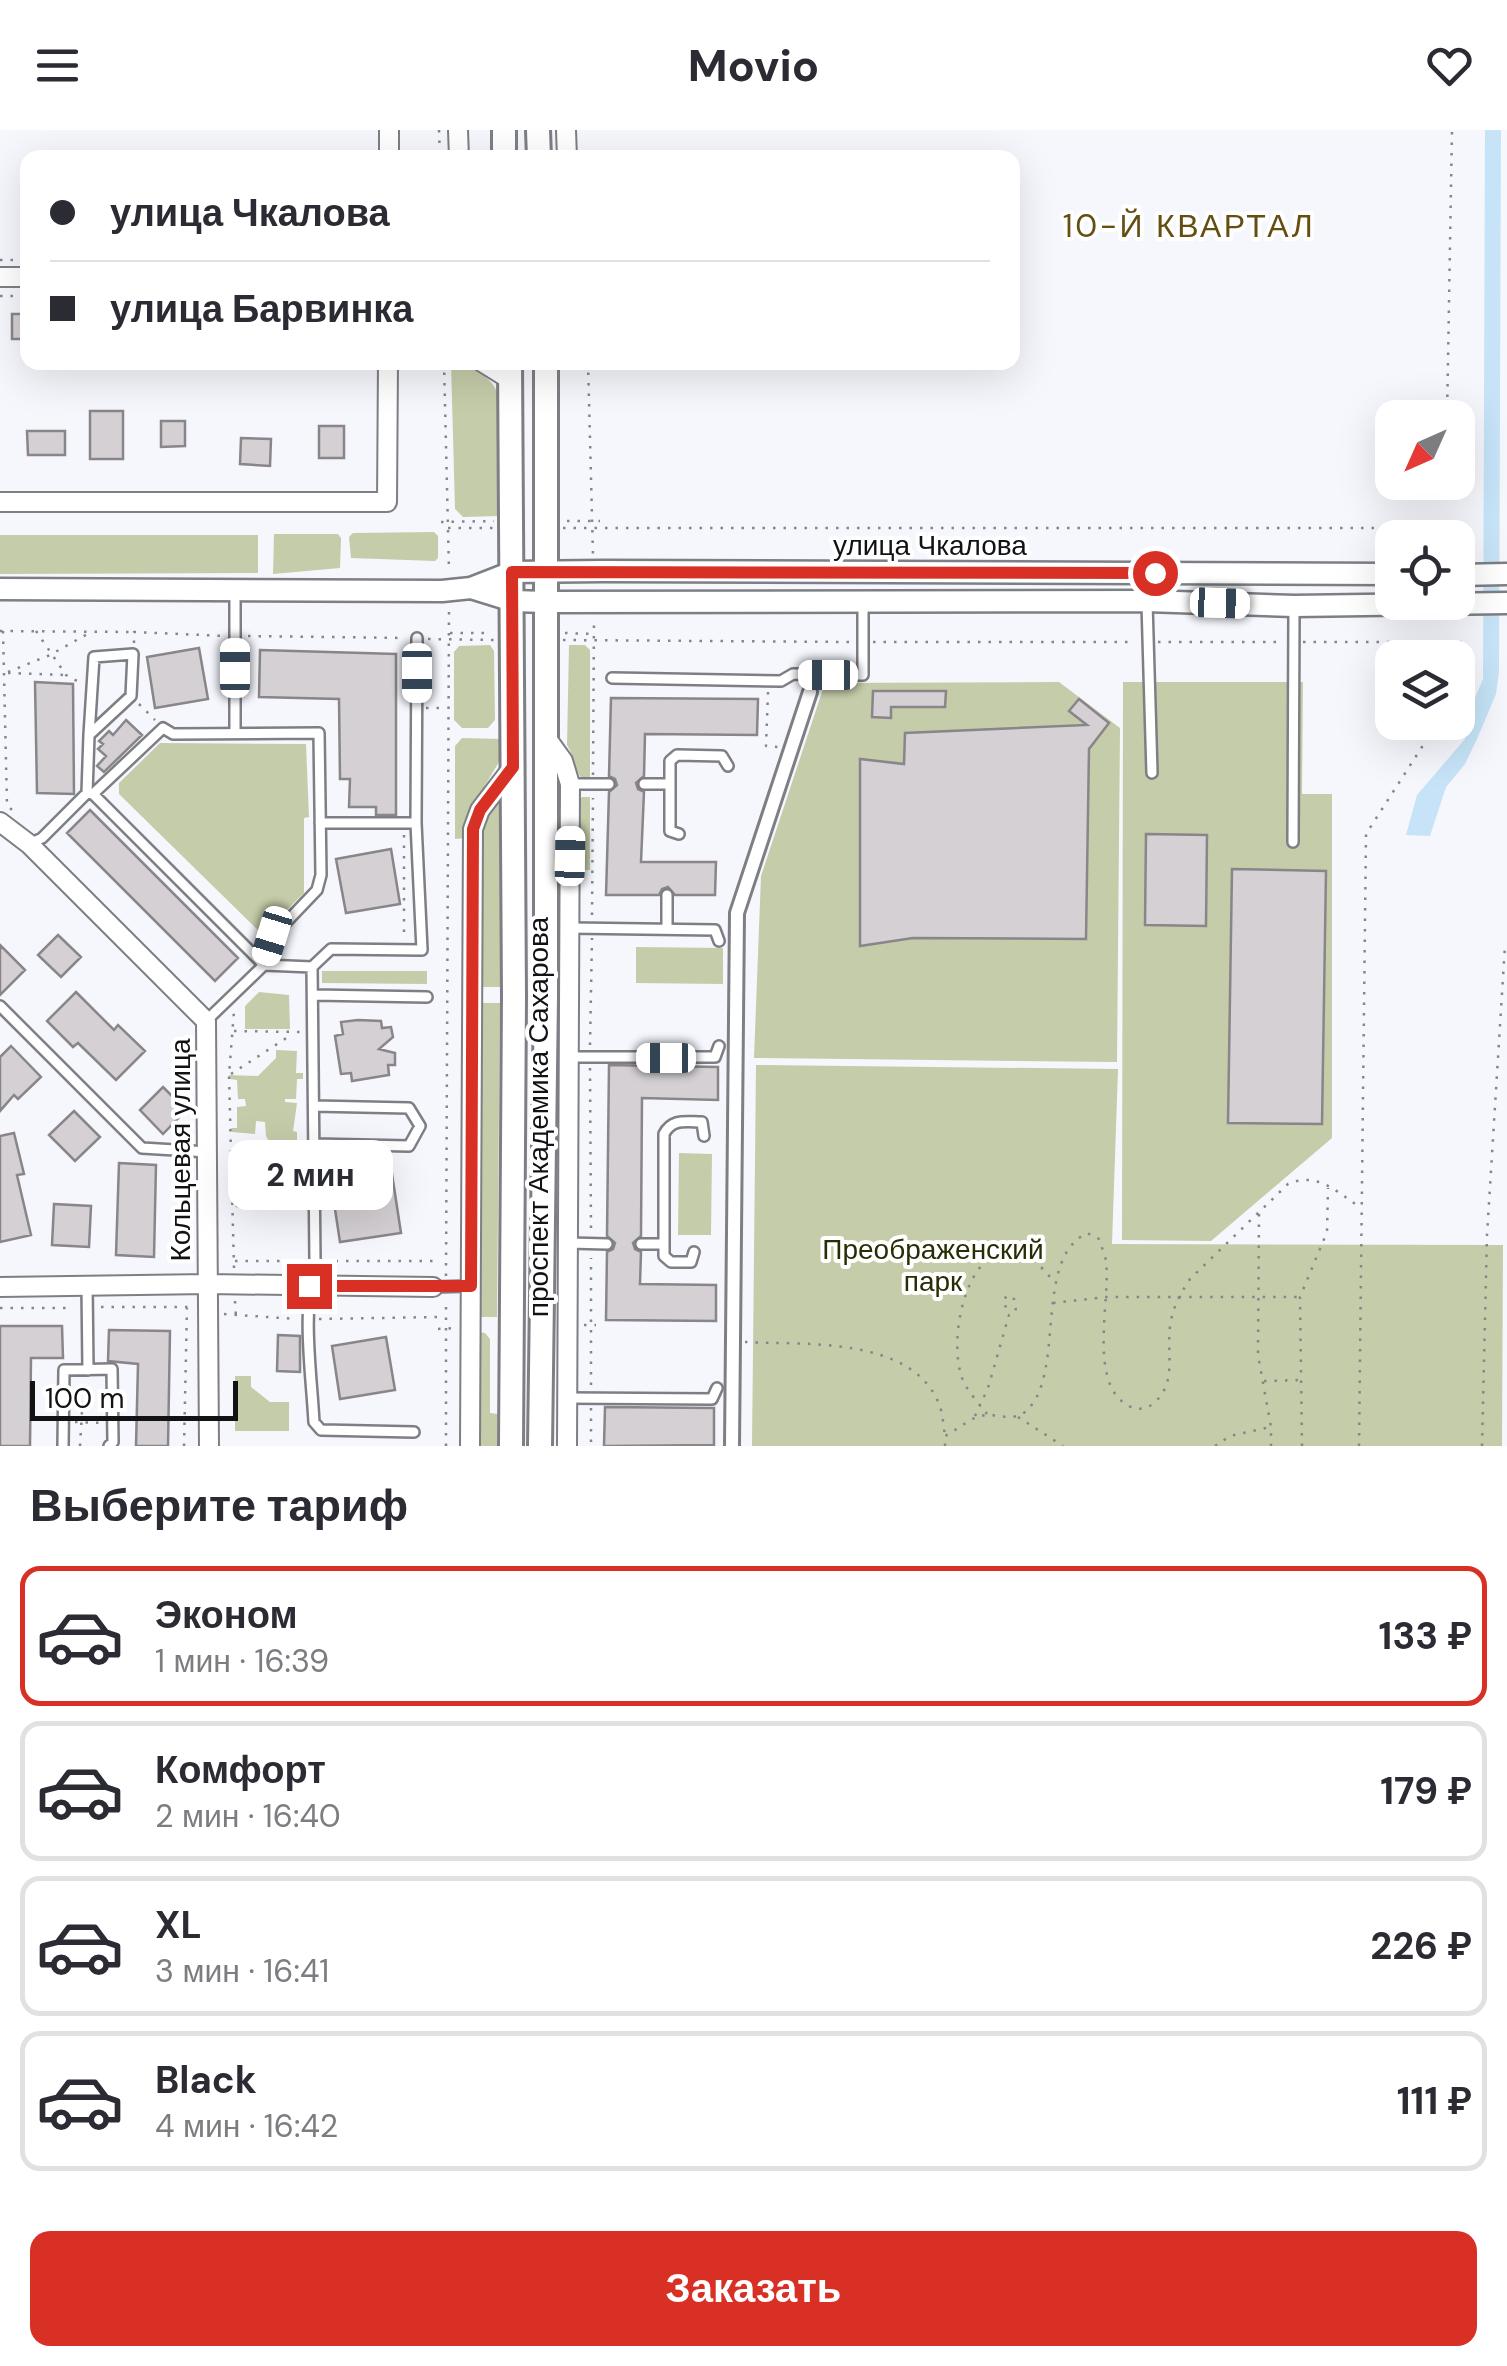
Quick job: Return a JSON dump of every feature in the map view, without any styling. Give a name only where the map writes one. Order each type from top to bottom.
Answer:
[{"type":"main road","name":"проспект Академика Сахарова","points":[[540,1446],[546,996],[546,370]]},
{"type":"main road","name":"проспект Академика Сахарова","points":[[510,371],[511,1446]]},
{"type":"street","points":[[0,502],[388,502],[388,370]]},
{"type":"street","name":"улица Чкалова","points":[[0,589],[449,590],[471,588],[512,572],[594,571],[1375,574]]},
{"type":"street","points":[[1475,574],[1507,574]]},
{"type":"street","name":"улица Чкалова","points":[[471,588],[513,602],[863,600],[1375,604]]},
{"type":"street","name":"улица Чкалова","points":[[1475,603],[1507,603]]},
{"type":"street","points":[[732,1446],[737,913],[810,692]]},
{"type":"street","name":"проспект Академика Сахарова","points":[[545,736],[563,761],[570,784],[567,1446]]},
{"type":"street","points":[[470,1446],[473,829],[480,810],[513,767]]},
{"type":"street","name":"Кольцевая улица","points":[[0,822],[28,844],[206,1021],[209,1446]]},
{"type":"street","points":[[0,1287],[440,1286]]},
{"type":"lane","points":[[235,590],[235,732]]},
{"type":"lane","points":[[612,678],[781,681],[793,674],[863,675],[863,600]]},
{"type":"lane","points":[[1146,601],[1152,773]]},
{"type":"lane","points":[[1293,842],[1294,606]]},
{"type":"lane","points":[[90,735],[131,696],[133,654],[94,657],[90,735],[90,794],[264,965],[312,967],[331,949],[422,950],[416,823],[417,638]]},
{"type":"lane","points":[[28,844],[42,838],[164,728],[173,734],[319,734],[318,890],[272,936],[264,965],[206,1021]]},
{"type":"lane","points":[[679,834],[670,831],[670,760],[678,755],[722,756],[728,766]]},
{"type":"lane","points":[[570,784],[609,784]]},
{"type":"lane","points":[[644,784],[670,784]]},
{"type":"lane","points":[[320,823],[416,823]]},
{"type":"lane","points":[[667,895],[667,929]]},
{"type":"lane","points":[[569,928],[715,930],[719,941]]},
{"type":"lane","points":[[312,967],[314,1261],[309,1286],[314,1422],[320,1430],[414,1432]]},
{"type":"lane","points":[[314,995],[427,997]]},
{"type":"lane","points":[[0,1006],[142,1148],[208,1152]]},
{"type":"lane","points":[[569,1057],[714,1057],[719,1046]]},
{"type":"lane","points":[[314,1106],[409,1108],[420,1126],[408,1146],[314,1144]]},
{"type":"lane","points":[[694,1252],[692,1262],[671,1262],[664,1256],[664,1134],[676,1122],[702,1122],[704,1136]]},
{"type":"lane","points":[[569,1244],[607,1244]]},
{"type":"lane","points":[[641,1244],[664,1244]]},
{"type":"lane","points":[[87,1286],[88,1370]]},
{"type":"lane","points":[[440,1286],[471,1286]]},
{"type":"lane","points":[[63,1446],[64,1370],[112,1369],[114,1442],[109,1446]]},
{"type":"lane","points":[[568,1398],[665,1403],[712,1399],[717,1388]]},
{"type":"path","points":[[1447,400],[1452,130]]},
{"type":"path","points":[[444,370],[449,590],[440,1286],[446,1446]]},
{"type":"path","points":[[588,370],[594,571]]},
{"type":"path","points":[[593,527],[1375,528]]},
{"type":"path","points":[[591,1446],[594,600]]},
{"type":"path","points":[[19,816],[8,805],[7,672],[2,632],[442,641]]},
{"type":"path","points":[[36,632],[66,675],[82,684]]},
{"type":"path","points":[[7,672],[92,632]]},
{"type":"path","points":[[133,654],[134,632]]},
{"type":"path","points":[[546,640],[1375,642]]},
{"type":"path","points":[[7,672],[66,675]]},
{"type":"path","points":[[768,692],[766,746],[790,747]]},
{"type":"path","points":[[131,696],[164,728]]},
{"type":"path","points":[[1360,1446],[1366,834],[1426,740]]},
{"type":"path","points":[[1482,1446],[1487,1235],[1505,945]]},
{"type":"path","points":[[236,1317],[229,1075],[234,1011],[244,1001]]},
{"type":"path","points":[[232,1032],[312,1032]]},
{"type":"path","points":[[229,1075],[292,1034]]},
{"type":"path","points":[[945,1436],[974,1418],[1017,1416],[1026,1411],[1036,1396],[1045,1365],[1054,1282],[1076,1238],[1087,1233],[1099,1239],[1106,1259],[1104,1358],[1108,1379],[1114,1394],[1124,1404],[1141,1409],[1152,1406],[1165,1392],[1170,1367],[1170,1322],[1177,1298],[1190,1279],[1288,1184],[1300,1178],[1317,1179],[1361,1208]]},
{"type":"path","points":[[1302,1446],[1300,1297],[1328,1232],[1328,1185]]},
{"type":"path","points":[[1259,1213],[1256,1298],[1270,1446]]},
{"type":"path","points":[[987,1415],[961,1375],[958,1343],[964,1300],[976,1273],[984,1259],[999,1250],[1010,1250],[1029,1256],[1054,1282]]},
{"type":"path","points":[[234,1262],[440,1261]]},
{"type":"path","points":[[1054,1303],[1106,1298],[1300,1297]]},
{"type":"path","points":[[184,1446],[187,1307]]},
{"type":"path","points":[[974,1418],[988,1388],[1008,1316]]},
{"type":"path","points":[[733,1342],[870,1350],[902,1362],[939,1402],[945,1446]]},
{"type":"path","points":[[1263,1382],[1303,1380]]},
{"type":"path","points":[[80,1446],[82,1394]]},
{"type":"path","points":[[1017,1416],[1063,1446]]},
{"type":"path","points":[[63,1422],[113,1423]]},
{"type":"path","points":[[1216,1446],[1230,1436],[1271,1426]]},
{"type":"green space","points":[[451,370],[475,370],[489,380],[498,400],[499,516],[463,517],[455,509]]},
{"type":"green space","points":[[434,532],[438,536],[435,561],[351,558],[349,537],[353,533]]},
{"type":"green space","points":[[274,534],[338,534],[340,568],[273,574]]},
{"type":"green space","points":[[0,535],[258,535],[258,573],[0,574]]},
{"type":"green space","points":[[490,645],[494,651],[495,720],[488,728],[462,728],[454,720],[454,652],[459,646]]},
{"type":"green space","points":[[569,645],[585,645],[590,650],[590,780],[580,776],[567,745]]},
{"type":"green space","points":[[1059,682],[1120,728],[1117,1062],[754,1058],[761,876],[825,683]]},
{"type":"green space","points":[[1123,682],[1303,682],[1302,794],[1332,794],[1332,1138],[1211,1241],[1122,1240]]},
{"type":"green space","points":[[462,738],[502,739],[502,757],[468,814],[466,838],[455,839],[455,746]]},
{"type":"green space","points":[[160,743],[306,744],[309,817],[304,818],[304,893],[262,934],[119,794],[119,783]]},
{"type":"green space","points":[[499,795],[500,987],[482,987],[481,829]]},
{"type":"green space","points":[[582,797],[590,797],[590,870],[575,870],[577,803]]},
{"type":"green space","points":[[636,947],[723,948],[723,984],[636,983]]},
{"type":"green space","points":[[322,971],[427,971],[427,984],[322,983]]},
{"type":"green space","points":[[259,992],[289,995],[290,1029],[245,1029],[245,1006]]},
{"type":"green space","points":[[480,1003],[500,1003],[497,1317],[478,1317]]},
{"type":"green space","points":[[276,1050],[297,1051],[296,1073],[303,1073],[303,1079],[297,1079],[296,1099],[285,1102],[297,1103],[293,1131],[297,1132],[297,1153],[304,1154],[304,1160],[279,1158],[266,1136],[265,1122],[256,1121],[255,1134],[232,1132],[231,1128],[237,1128],[237,1107],[246,1106],[245,1099],[238,1099],[237,1080],[229,1075],[258,1076],[276,1058]]},
{"type":"green space","name":"Преображенский парк","points":[[756,1065],[1118,1069],[1112,1244],[1503,1245],[1502,1446],[752,1446]]},
{"type":"green space","points":[[679,1153],[712,1154],[711,1235],[678,1235]]},
{"type":"green space","points":[[477,1332],[490,1339],[490,1413],[498,1414],[497,1446],[477,1446]]},
{"type":"green space","points":[[235,1376],[251,1376],[251,1387],[270,1402],[289,1402],[289,1431],[235,1431]]},
{"type":"water","points":[[1485,130],[1501,130],[1499,672],[1496,694],[1465,764],[1446,787],[1430,836],[1406,835],[1417,795],[1464,740],[1475,740],[1475,698],[1483,679]]},
{"type":"building","points":[[12,314],[20,314],[20,339],[12,339]]},
{"type":"building","points":[[90,411],[123,411],[123,459],[90,459]]},
{"type":"building","points":[[161,421],[185,421],[185,446],[161,447]]},
{"type":"building","points":[[319,426],[344,426],[344,458],[319,458]]},
{"type":"building","points":[[27,431],[65,431],[65,455],[28,455]]},
{"type":"building","points":[[241,438],[271,439],[270,466],[240,464]]},
{"type":"building","points":[[199,648],[208,699],[155,708],[147,657]]},
{"type":"building","points":[[260,650],[396,654],[396,815],[376,815],[376,807],[349,807],[350,779],[340,779],[339,699],[259,697]]},
{"type":"building","points":[[35,682],[73,684],[74,794],[37,793]]},
{"type":"building","points":[[873,691],[946,691],[945,707],[891,707],[891,718],[872,717]]},
{"type":"building","points":[[611,698],[758,699],[757,735],[645,734],[644,776],[636,783],[644,792],[641,862],[716,862],[715,895],[675,895],[668,887],[659,895],[606,895],[609,792],[617,785],[609,776]]},
{"type":"building","points":[[1079,699],[1109,723],[1089,749],[1086,939],[913,938],[860,946],[860,759],[904,764],[905,733],[1087,725],[1069,711]]},
{"type":"building","points":[[126,720],[142,735],[104,772],[97,766],[106,756],[98,749],[103,744],[99,741],[109,731],[113,735]]},
{"type":"building","points":[[90,810],[238,958],[215,981],[67,833]]},
{"type":"building","points":[[1146,834],[1207,835],[1206,926],[1145,925]]},
{"type":"building","points":[[391,849],[400,904],[346,913],[336,859]]},
{"type":"building","points":[[1232,869],[1326,871],[1322,1124],[1228,1123]]},
{"type":"building","points":[[58,935],[81,957],[61,977],[38,955]]},
{"type":"building","points":[[0,945],[25,970],[0,995]]},
{"type":"building","points":[[76,992],[114,1030],[118,1025],[145,1051],[116,1080],[78,1043],[73,1047],[47,1021]]},
{"type":"building","points":[[381,1021],[382,1028],[391,1027],[393,1037],[379,1049],[395,1053],[395,1065],[388,1065],[389,1075],[352,1081],[351,1073],[341,1074],[335,1036],[343,1034],[341,1022]]},
{"type":"building","points":[[11,1046],[41,1077],[18,1099],[14,1095],[0,1111],[0,1057]]},
{"type":"building","points":[[609,1065],[718,1067],[718,1100],[642,1098],[641,1236],[633,1243],[641,1252],[640,1284],[716,1285],[716,1321],[606,1320],[607,1252],[615,1243],[607,1236]]},
{"type":"building","points":[[163,1087],[186,1110],[163,1134],[140,1110]]},
{"type":"building","points":[[74,1111],[100,1137],[75,1161],[49,1135]]},
{"type":"building","points":[[14,1133],[24,1174],[17,1175],[31,1235],[0,1242],[0,1136]]},
{"type":"building","points":[[119,1163],[156,1165],[154,1257],[116,1255]]},
{"type":"building","points":[[236,1166],[256,1166],[257,1187],[269,1188],[269,1206],[237,1206]]},
{"type":"building","points":[[392,1174],[401,1233],[340,1242],[331,1183]]},
{"type":"building","points":[[54,1204],[91,1206],[89,1247],[52,1245]]},
{"type":"building","points":[[0,1326],[62,1326],[63,1358],[31,1358],[30,1446],[0,1446]]},
{"type":"building","points":[[109,1330],[170,1331],[168,1446],[136,1446],[138,1364],[108,1361]]},
{"type":"building","points":[[278,1335],[300,1336],[300,1372],[277,1371]]},
{"type":"building","points":[[386,1337],[395,1390],[340,1399],[332,1346]]},
{"type":"building","points":[[605,1407],[714,1408],[714,1445],[604,1446]]},
{"type":"district","name":"10-Й КВАРТАЛ","points":[[1189,226]]},
{"type":"route","points":[[309,1286],[471,1286],[473,829],[480,810],[513,767],[512,572],[1155,573]]}]
